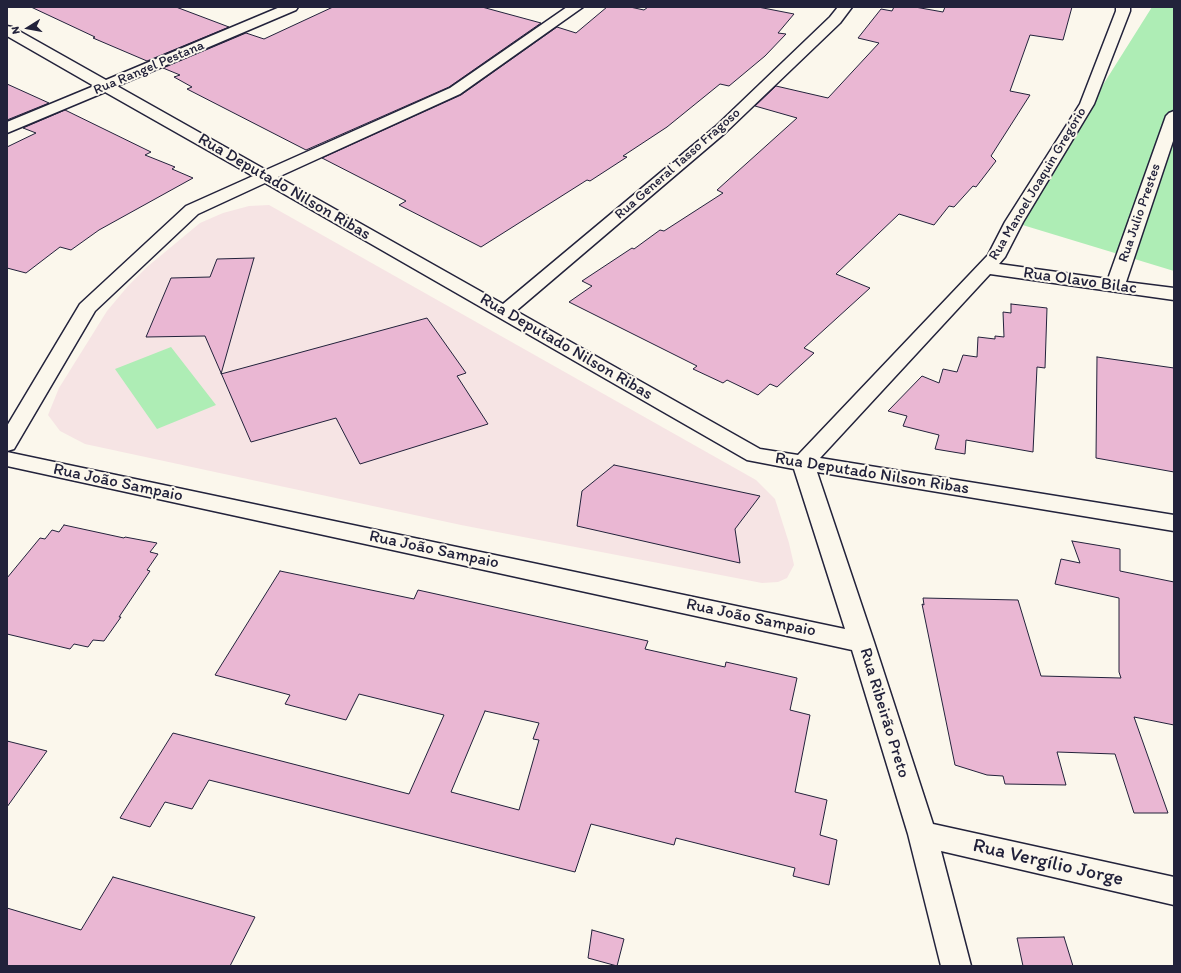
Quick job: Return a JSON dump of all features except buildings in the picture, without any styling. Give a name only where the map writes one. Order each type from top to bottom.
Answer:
[{"type":"street","name":"Rua Rangel Pestana","points":[[7,128],[291,7]]},
{"type":"street","points":[[7,444],[87,308],[192,210],[455,92],[576,7]]},
{"type":"street","name":"Rua General Tasso Fragoso","points":[[504,312],[720,130],[835,20],[845,7]]},
{"type":"street","name":"Rua Manoel Joaquin Gregório","points":[[803,464],[996,257],[1014,222],[1086,104],[1123,11],[1123,7]]},
{"type":"street","name":"Rua Deputado Nilson Ribas","points":[[7,30],[755,455],[1174,523]]},
{"type":"street","name":"Rua Julio Prestes","points":[[1115,286],[1174,116]]},
{"type":"street","name":"Rua Olavo Bilac","points":[[986,268],[1174,294]]},
{"type":"street","name":"Rua João Sampaio","points":[[7,459],[862,642]]},
{"type":"street","name":"Rua Ribeirão Preto","points":[[803,464],[862,642],[922,834],[956,966]]},
{"type":"street","name":"Rua Vergílio Jorge","points":[[922,834],[1174,891]]},
{"type":"shaded area","points":[[269,205],[756,480],[775,499],[789,543],[794,565],[787,578],[778,582],[762,583],[461,525],[85,444],[60,431],[48,415],[59,388],[107,311],[128,286],[147,267],[200,223],[223,213],[249,206]]},
{"type":"green space","points":[[1152,7],[1174,7],[1174,271],[1016,223]]},
{"type":"green space","points":[[171,347],[216,405],[157,429],[115,369]]}]
